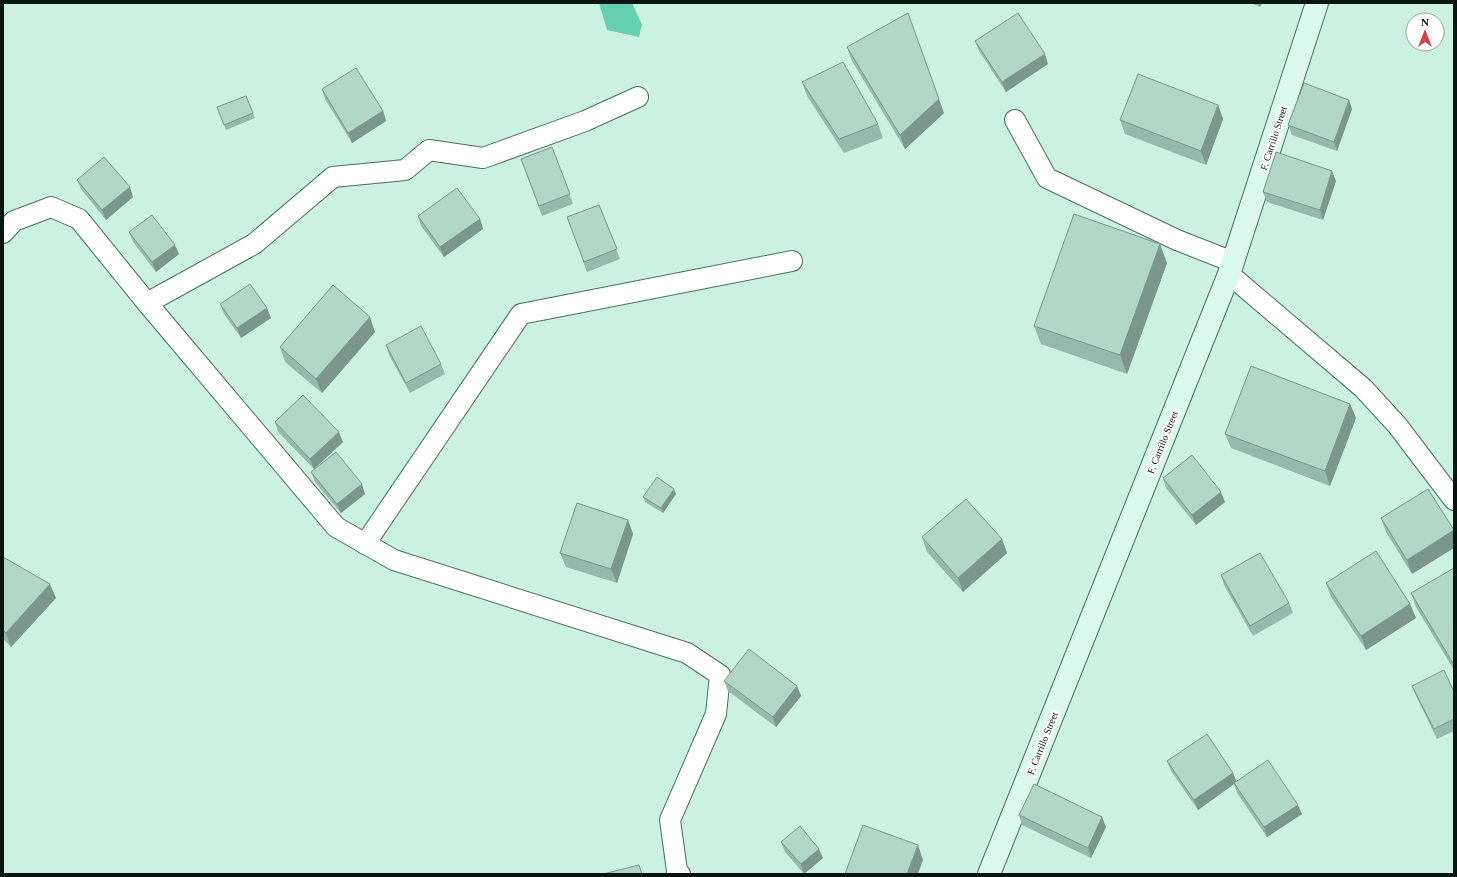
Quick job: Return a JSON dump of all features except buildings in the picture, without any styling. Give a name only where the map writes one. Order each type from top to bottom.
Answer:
[{"type":"street","name":"F. Carrillo Street","points":[[989,874],[1231,268],[1317,3]]},
{"type":"street","points":[[147,303],[254,244],[333,177],[405,170],[430,150],[483,158],[585,121],[638,96]]},
{"type":"street","points":[[1015,120],[1047,178],[1177,240],[1231,268],[1363,388],[1397,425],[1454,500]]},
{"type":"street","points":[[3,233],[14,221],[51,207],[79,218],[147,303],[336,527],[394,560],[687,653],[720,675],[716,714],[670,820],[677,871],[680,874]]},
{"type":"street","points":[[365,544],[521,314],[792,261]]},
{"type":"shaded area","points":[[599,3],[632,3],[642,25],[639,37],[607,30]]}]
